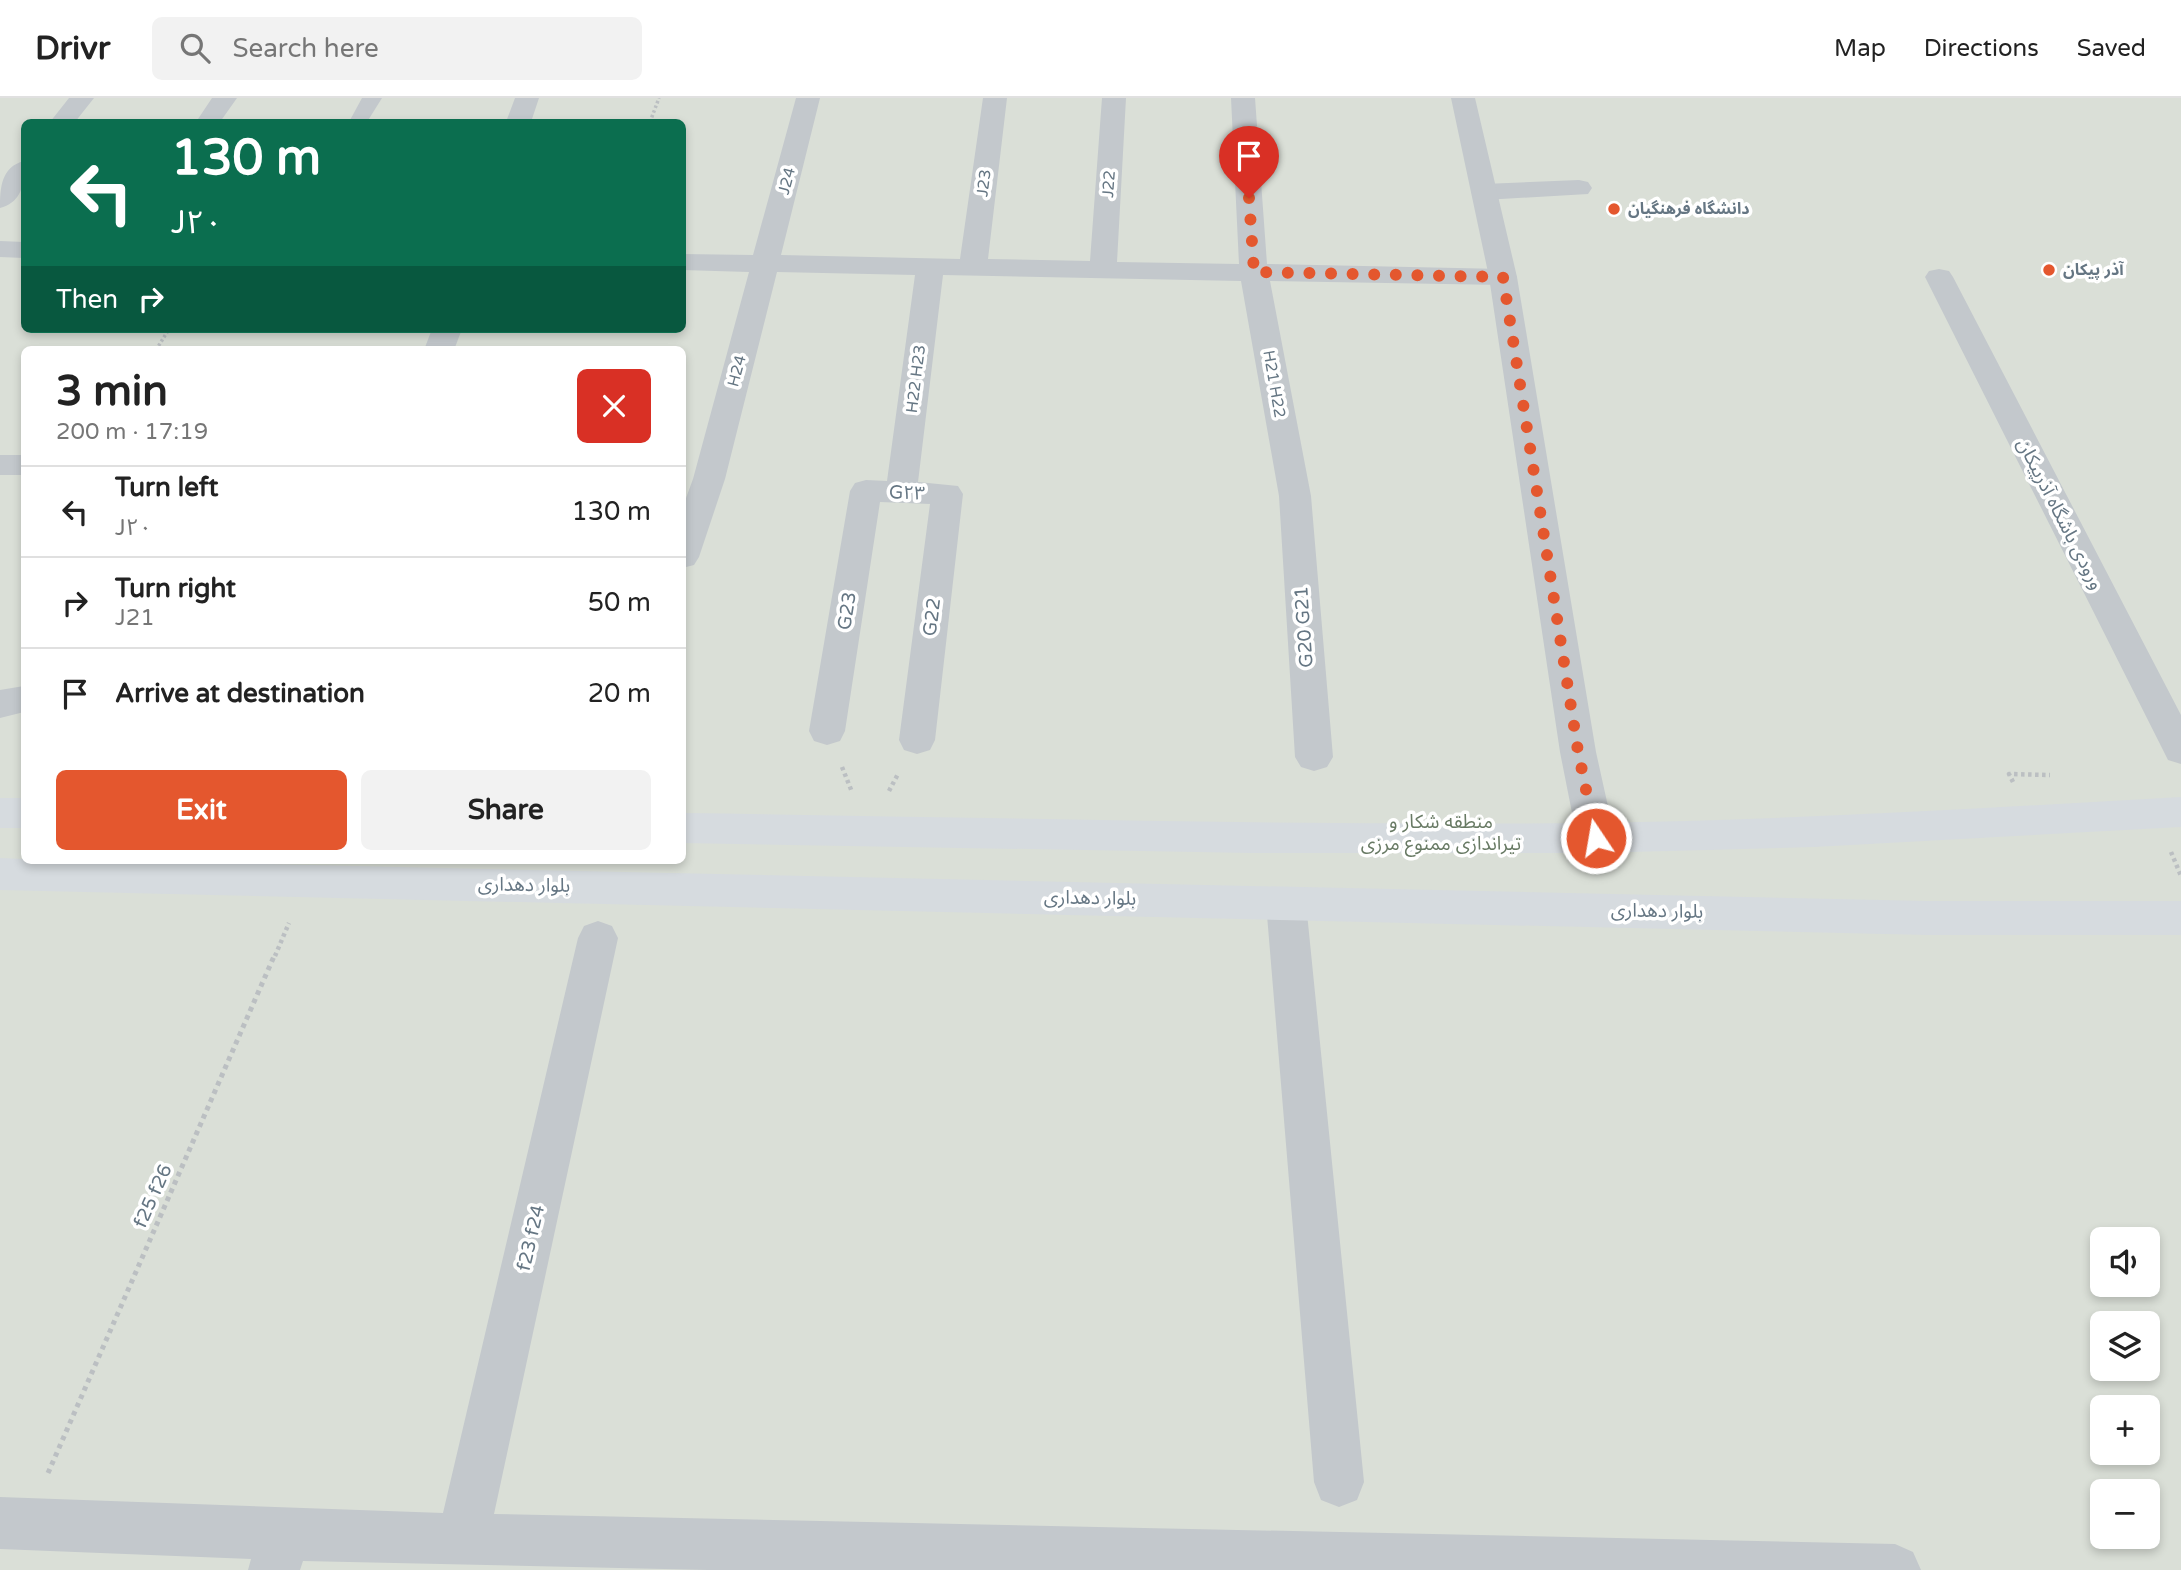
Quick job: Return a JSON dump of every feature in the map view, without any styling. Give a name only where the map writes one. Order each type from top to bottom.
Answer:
[{"type":"main road","points":[[686,828],[1596,838],[1895,829],[2181,812]]},
{"type":"main road","points":[[0,813],[21,813]]},
{"type":"main road","name":"بلوار دهداری","points":[[0,874],[1927,918],[2181,918]]},
{"type":"street","points":[[64,119],[82,98]]},
{"type":"street","points":[[210,119],[225,98]]},
{"type":"street","points":[[520,119],[527,98]]},
{"type":"street","name":"J24","points":[[765,263],[808,98]]},
{"type":"street","name":"J23","points":[[973,267],[995,98]]},
{"type":"street","name":"J22","points":[[1103,269],[1114,98]]},
{"type":"street","name":"H21 H22","points":[[1243,98],[1254,272],[1295,496]]},
{"type":"street","points":[[1463,98],[1503,277],[1578,751],[1596,838]]},
{"type":"street","points":[[0,200],[21,173]]},
{"type":"street","points":[[1484,191],[1579,188]]},
{"type":"street","points":[[0,250],[21,250]]},
{"type":"street","points":[[686,262],[1503,277]]},
{"type":"street","name":"H24","points":[[686,545],[709,479],[765,263]]},
{"type":"street","name":"H22 H23","points":[[901,493],[930,266]]},
{"type":"street","name":"ورودی باشگاه آذرپیکان","points":[[1939,277],[2181,750]]},
{"type":"street","points":[[0,464],[21,465]]},
{"type":"street","name":"G۲۳","points":[[866,491],[947,494]]},
{"type":"street","name":"G23","points":[[827,731],[866,491]]},
{"type":"street","name":"G22","points":[[917,740],[947,494]]},
{"type":"street","name":"G20 G21","points":[[1295,496],[1314,757]]},
{"type":"street","points":[[0,704],[21,700]]},
{"type":"street","points":[[1286,903],[1339,1482]]},
{"type":"street","name":"f23 f24","points":[[463,1539],[598,938]]},
{"type":"street","points":[[13,1523],[280,1553],[463,1539],[575,1555],[1895,1570]]},
{"type":"lane","points":[[360,119],[372,98]]},
{"type":"path","points":[[651,119],[659,98]]},
{"type":"path","points":[[827,731],[869,830]]},
{"type":"path","points":[[869,830],[917,740]]},
{"type":"path","name":"f25 f26","points":[[13,1523],[307,881]]},
{"type":"green space","name":"منطقه شکار و تیراندازی ممنوع مرزی","points":[[0,98],[2181,98],[2181,1570],[0,1570]]},
{"type":"place","name":"دانشگاه فرهنگیان","points":[[1614,209]]},
{"type":"place","name":"آذر پیکان","points":[[2049,270]]},
{"type":"route","points":[[1249,198],[1254,272],[1503,277],[1578,751],[1596,838]]}]
